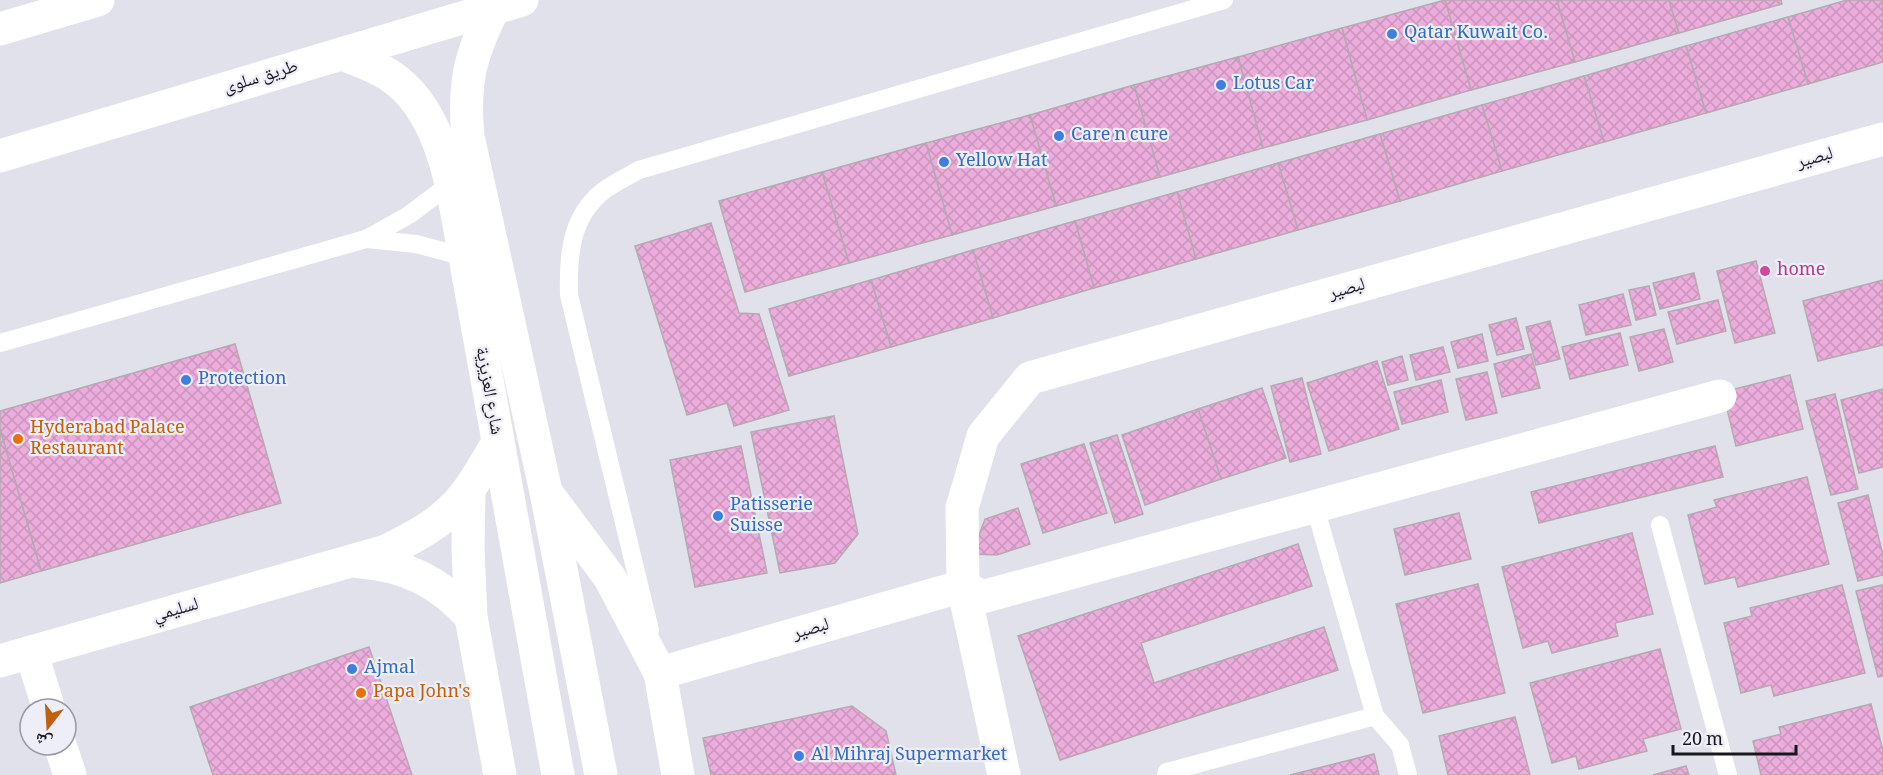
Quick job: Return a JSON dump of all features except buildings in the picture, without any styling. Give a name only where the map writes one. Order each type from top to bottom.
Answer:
[{"type":"main road","points":[[0,29],[98,0]]},
{"type":"main road","name":"شارع العزيزية","points":[[508,4],[468,67],[464,101],[468,136],[546,492],[601,775]]},
{"type":"main road","name":"طريق سلوى","points":[[0,156],[508,4]]},
{"type":"main road","name":"شارع العزيزية","points":[[342,54],[389,75],[409,92],[426,115],[439,146],[450,184],[465,257],[558,775]]},
{"type":"main road","name":"لبصير","points":[[1004,775],[963,586],[962,508],[983,436],[1030,378],[1883,140]]},
{"type":"main road","points":[[963,586],[982,597],[1720,396]]},
{"type":"main road","name":"لسليمي","points":[[0,661],[386,551],[418,536],[442,521],[470,492],[497,444]]},
{"type":"main road","points":[[470,492],[468,548],[471,617],[500,775]]},
{"type":"main road","name":"شارع العزيزية","points":[[546,492],[610,578],[660,673],[678,775]]},
{"type":"main road","name":"لسليمي","points":[[352,561],[398,567],[419,575],[456,601],[471,617]]},
{"type":"main road","name":"لبصير","points":[[660,673],[963,586]]},
{"type":"main road","points":[[31,652],[45,697]]},
{"type":"main road","points":[[64,757],[70,775]]},
{"type":"lane","points":[[660,673],[569,295],[568,257],[579,219],[602,192],[639,170],[1224,0]]},
{"type":"lane","points":[[0,343],[366,239],[409,215],[450,184]]},
{"type":"lane","points":[[366,239],[416,244],[465,257]]},
{"type":"lane","points":[[1315,507],[1375,716],[1400,745],[1408,775]]},
{"type":"lane","points":[[1660,525],[1728,775]]},
{"type":"lane","points":[[1166,775],[1167,772],[1375,716]]},
{"type":"place","name":"Qatar Kuwait Co.","points":[[1392,34]]},
{"type":"place","name":"Lotus Car","points":[[1221,85]]},
{"type":"place","name":"Care n cure","points":[[1059,136]]},
{"type":"place","name":"Yellow Hat","points":[[944,162]]},
{"type":"place","name":"home","points":[[1765,271]]},
{"type":"place","name":"Protection","points":[[186,380]]},
{"type":"place","name":"Hyderabad Palace Restaurant","points":[[18,439]]},
{"type":"place","name":"Patisserie Suisse","points":[[718,516]]},
{"type":"place","name":"Ajmal","points":[[352,669]]},
{"type":"place","name":"Papa John's","points":[[361,693]]},
{"type":"place","name":"Al Mihraj Supermarket","points":[[799,756]]}]
